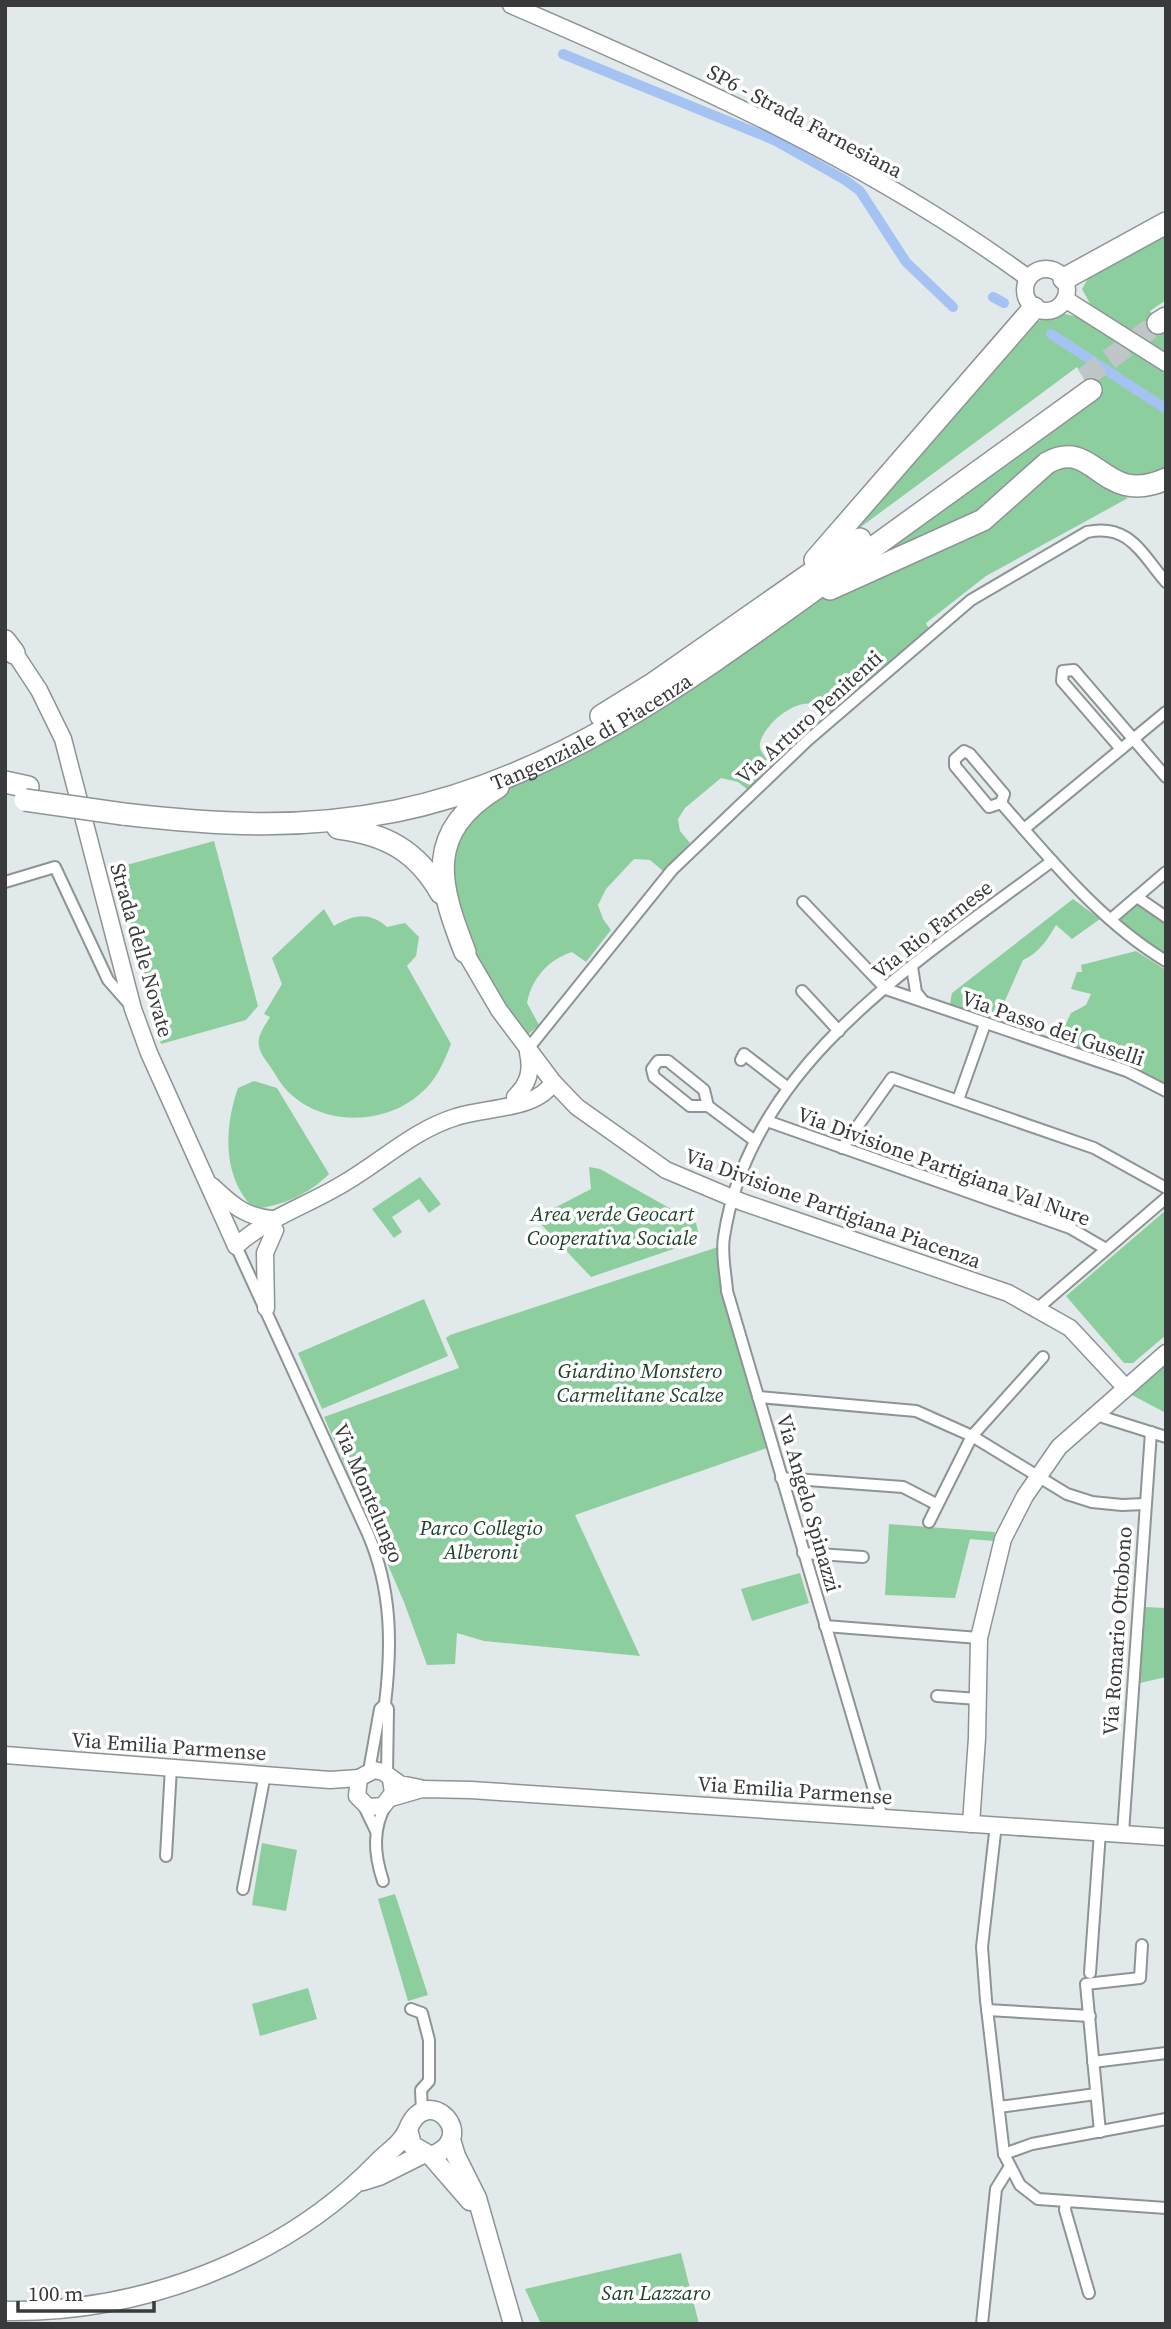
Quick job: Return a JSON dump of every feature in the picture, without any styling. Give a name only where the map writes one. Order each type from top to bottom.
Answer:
[{"type":"highway","points":[[1064,289],[1166,223]]},
{"type":"highway","points":[[792,597],[1034,308]]},
{"type":"highway","name":"Tangenziale di Piacenza","points":[[5,783],[20,795],[122,808],[215,825],[288,824],[352,819],[446,798],[535,765],[663,696],[792,597],[1087,384]]},
{"type":"highway","points":[[792,597],[983,520],[1047,463],[1059,456],[1071,456],[1088,463],[1128,488],[1145,487],[1166,479]]},
{"type":"highway","name":"Tangenziale di Piacenza","points":[[122,808],[285,812],[359,804],[441,786],[527,754],[587,724],[792,597]]},
{"type":"highway","points":[[465,952],[441,880],[452,833],[466,811],[535,765]]},
{"type":"highway","points":[[288,824],[362,831],[385,837],[412,853],[429,872],[446,901]]},
{"type":"main road","name":"SP6 - Strada Farnesiana","points":[[511,5],[760,116],[831,154],[993,252],[1028,278]]},
{"type":"main road","points":[[1064,289],[1057,308],[1045,311],[1034,308],[1027,300],[1024,289],[1028,278],[1036,271],[1046,269],[1056,272],[1064,289],[1166,363]]},
{"type":"main road","name":"Strada delle Novate","points":[[8,645],[39,690],[63,739],[133,1009],[204,1178],[236,1246]]},
{"type":"main road","name":"Via Divisione Partigiana Piacenza","points":[[465,952],[527,1050],[553,1082],[577,1107],[667,1170],[732,1198],[1008,1293],[1070,1328],[1125,1387]]},
{"type":"main road","points":[[522,1099],[529,1075],[527,1050]]},
{"type":"main road","points":[[236,1246],[347,1182],[433,1125],[522,1099],[553,1082]]},
{"type":"main road","points":[[522,1099],[577,1107]]},
{"type":"main road","points":[[204,1178],[235,1209],[274,1224]]},
{"type":"main road","points":[[266,1308],[265,1253],[274,1224]]},
{"type":"main road","points":[[971,1824],[979,1638],[1003,1539],[1037,1477],[1059,1447],[1093,1414],[1166,1353]]},
{"type":"main road","name":"Via Emilia Parmense","points":[[5,1755],[330,1780],[379,1770],[389,1777],[422,1789],[882,1816],[1166,1837]]},
{"type":"main road","points":[[360,1800],[364,1774]]},
{"type":"main road","points":[[389,1777],[393,1789],[389,1800]]},
{"type":"main road","name":"Via Emilia Parmense","points":[[330,1780],[373,1808],[422,1789]]},
{"type":"main road","points":[[5,2311],[83,2307],[148,2294],[185,2282],[270,2242],[359,2182],[402,2140],[410,2122],[422,2111],[437,2111],[445,2116],[452,2127],[452,2140],[480,2211],[513,2324]]},
{"type":"main road","points":[[408,2129],[412,2146],[427,2155],[480,2211]]},
{"type":"main road","points":[[359,2182],[427,2155],[439,2153],[452,2140]]},
{"type":"street","name":"Via Arturo Penitenti","points":[[527,1050],[672,870],[808,740],[971,600],[1087,532],[1106,528],[1123,533],[1166,582]]},
{"type":"street","points":[[1121,749],[1062,681],[1063,671],[1074,670],[1166,777]]},
{"type":"street","points":[[1024,829],[1166,712]]},
{"type":"street","points":[[964,751],[970,754],[1004,793],[1001,803],[989,807],[955,766],[955,759],[964,751]]},
{"type":"street","points":[[1001,803],[1052,861],[1135,942],[1166,961]]},
{"type":"street","name":"Via Rio Farnese","points":[[732,1198],[755,1141],[788,1088],[839,1031],[912,967],[1052,861]]},
{"type":"street","points":[[5,882],[55,867],[108,981],[133,1009]]},
{"type":"street","points":[[1111,919],[1166,872]]},
{"type":"street","points":[[1137,897],[1166,917]]},
{"type":"street","name":"Via Passo dei Guselli","points":[[803,902],[886,989],[1127,1071],[1166,1091]]},
{"type":"street","points":[[912,967],[916,992],[926,1004]]},
{"type":"street","points":[[802,991],[839,1031]]},
{"type":"street","points":[[958,1100],[985,1024]]},
{"type":"street","points":[[741,1060],[744,1054],[788,1088]]},
{"type":"street","points":[[708,1106],[704,1090],[668,1061],[658,1061],[652,1069],[654,1077],[690,1106],[708,1106],[755,1141]]},
{"type":"street","points":[[842,1147],[892,1079],[1094,1148],[1166,1188]]},
{"type":"street","name":"Via Divisione Partigiana Val Nure","points":[[767,1121],[1070,1228],[1106,1249]]},
{"type":"street","name":"Via Angelo Spinazzi","points":[[732,1198],[723,1240],[727,1291],[882,1816]]},
{"type":"street","points":[[1038,1308],[1166,1198]]},
{"type":"street","name":"Strada delle Novate","points":[[236,1246],[266,1308]]},
{"type":"street","name":"Via Montelungo","points":[[266,1308],[384,1576],[390,1617],[385,1704],[388,1709],[389,1777]]},
{"type":"street","points":[[929,1522],[972,1436],[1043,1357]]},
{"type":"street","points":[[758,1397],[916,1411],[972,1436],[1067,1494],[1092,1502],[1122,1506],[1145,1504]]},
{"type":"street","points":[[1093,1414],[1166,1437]]},
{"type":"street","name":"Via Romario Ottobono","points":[[1123,1833],[1151,1432]]},
{"type":"street","points":[[781,1478],[903,1487],[936,1504]]},
{"type":"street","points":[[803,1553],[863,1557]]},
{"type":"street","points":[[825,1626],[979,1638]]},
{"type":"street","points":[[937,1696],[978,1699]]},
{"type":"street","name":"Via Montelungo","points":[[364,1774],[380,1709],[385,1704]]},
{"type":"street","points":[[166,1856],[171,1767]]},
{"type":"street","points":[[243,1889],[265,1774]]},
{"type":"street","points":[[360,1800],[376,1831]]},
{"type":"street","points":[[383,1881],[377,1863],[376,1831],[389,1800]]},
{"type":"street","points":[[996,1824],[982,1947],[1004,2154],[1009,2168],[1031,2196],[1166,2208]]},
{"type":"street","points":[[1090,1973],[1100,1832]]},
{"type":"street","points":[[1100,2132],[1086,1984],[1140,1978],[1142,1945]]},
{"type":"street","points":[[411,2009],[422,2013],[429,2040],[429,2081],[421,2090],[422,2111]]},
{"type":"street","points":[[987,2010],[1090,2016]]},
{"type":"street","points":[[1093,2062],[1166,2053]]},
{"type":"street","points":[[999,2107],[1096,2094]]},
{"type":"street","points":[[1004,2154],[1032,2144],[1166,2119]]},
{"type":"street","points":[[982,2324],[996,2189],[1009,2168]]},
{"type":"street","points":[[1066,2201],[1065,2210],[1089,2292]]},
{"type":"green space","points":[[1166,230],[1166,300],[1150,311],[1166,333],[1166,354],[1093,309],[1082,289],[1091,273]]},
{"type":"green space","points":[[1061,313],[1082,318],[1166,373],[1166,469],[1140,477],[1129,477],[1111,470],[1079,448],[1050,451],[966,519],[845,573],[1093,394],[1077,367],[831,549],[1024,326]]},
{"type":"green space","points":[[1061,456],[1107,489],[1128,498],[986,576],[926,623],[929,629],[830,714],[819,706],[808,703],[795,706],[774,721],[761,740],[760,748],[772,767],[748,790],[738,782],[721,778],[685,808],[678,819],[680,831],[690,843],[663,871],[650,860],[634,859],[606,889],[598,905],[611,930],[586,962],[572,952],[563,955],[542,971],[527,1003],[539,1025],[525,1037],[496,992],[469,940],[453,886],[453,860],[460,834],[478,809],[505,791],[601,743],[637,721],[777,626],[849,581],[909,563]]},
{"type":"green space","points":[[214,841],[258,1006],[246,1020],[161,1044],[112,869]]},
{"type":"green space","points":[[1073,899],[1100,919],[1072,939],[1056,925],[1038,950],[1023,960],[996,1021],[950,1004],[952,993]]},
{"type":"green space","points":[[1137,901],[1166,920],[1166,956],[1137,938],[1119,918]]},
{"type":"green space","points":[[324,909],[334,926],[361,916],[374,919],[387,927],[405,923],[419,937],[416,956],[407,966],[451,1044],[439,1071],[426,1089],[403,1106],[384,1114],[342,1117],[304,1104],[288,1091],[260,1049],[260,1034],[270,1017],[264,1014],[282,984],[272,958]]},
{"type":"green space","points":[[1136,951],[1166,970],[1166,1088],[1131,1069],[1058,1040],[1071,1013],[1086,1005],[1091,994],[1071,989],[1077,972],[1082,972],[1081,965]]},
{"type":"green space","points":[[254,1081],[277,1088],[329,1174],[295,1198],[254,1209],[236,1182],[231,1167],[228,1135],[238,1088]]},
{"type":"green space","name":"Area verde Geocart Cooperativa Sociale","points":[[589,1167],[600,1169],[696,1223],[700,1240],[591,1277],[535,1218],[591,1189]]},
{"type":"green space","points":[[420,1177],[441,1204],[429,1213],[419,1199],[392,1217],[402,1232],[394,1238],[372,1209]]},
{"type":"green space","points":[[1166,1210],[1166,1335],[1133,1363],[1124,1363],[1066,1296]]},
{"type":"green space","points":[[718,1247],[767,1448],[575,1515],[640,1656],[484,1641],[457,1633],[455,1664],[427,1665],[404,1602],[324,1417],[459,1368],[446,1338],[450,1335]]},
{"type":"green space","points":[[424,1299],[448,1356],[322,1409],[298,1353]]},
{"type":"green space","points":[[1166,1360],[1166,1413],[1128,1393]]},
{"type":"green space","points":[[889,1524],[995,1532],[993,1541],[970,1539],[955,1598],[885,1595]]},
{"type":"green space","points":[[800,1573],[809,1603],[752,1621],[741,1589]]},
{"type":"green space","points":[[1145,1607],[1166,1608],[1166,1677],[1140,1683]]},
{"type":"green space","points":[[262,1843],[297,1850],[286,1911],[252,1905]]},
{"type":"green space","points":[[395,1894],[428,1995],[408,2001],[378,1899]]},
{"type":"green space","points":[[308,1988],[317,2019],[260,2036],[252,2004]]},
{"type":"green space","name":"San Lazzaro","points":[[681,2253],[699,2324],[541,2324],[525,2289]]},
{"type":"waterway","points":[[563,54],[774,140],[845,180],[860,191],[906,262],[953,307]]},
{"type":"waterway","points":[[993,297],[1004,303]]},
{"type":"waterway","points":[[1051,334],[1166,409]]},
{"type":"tunnel","points":[[1084,378],[1158,323]]},
{"type":"park label","name":"Giardino Monstero Carmelitane Scalze","points":[[640,1382]]},
{"type":"park label","name":"Parco Collegio Alberoni","points":[[481,1539]]}]
